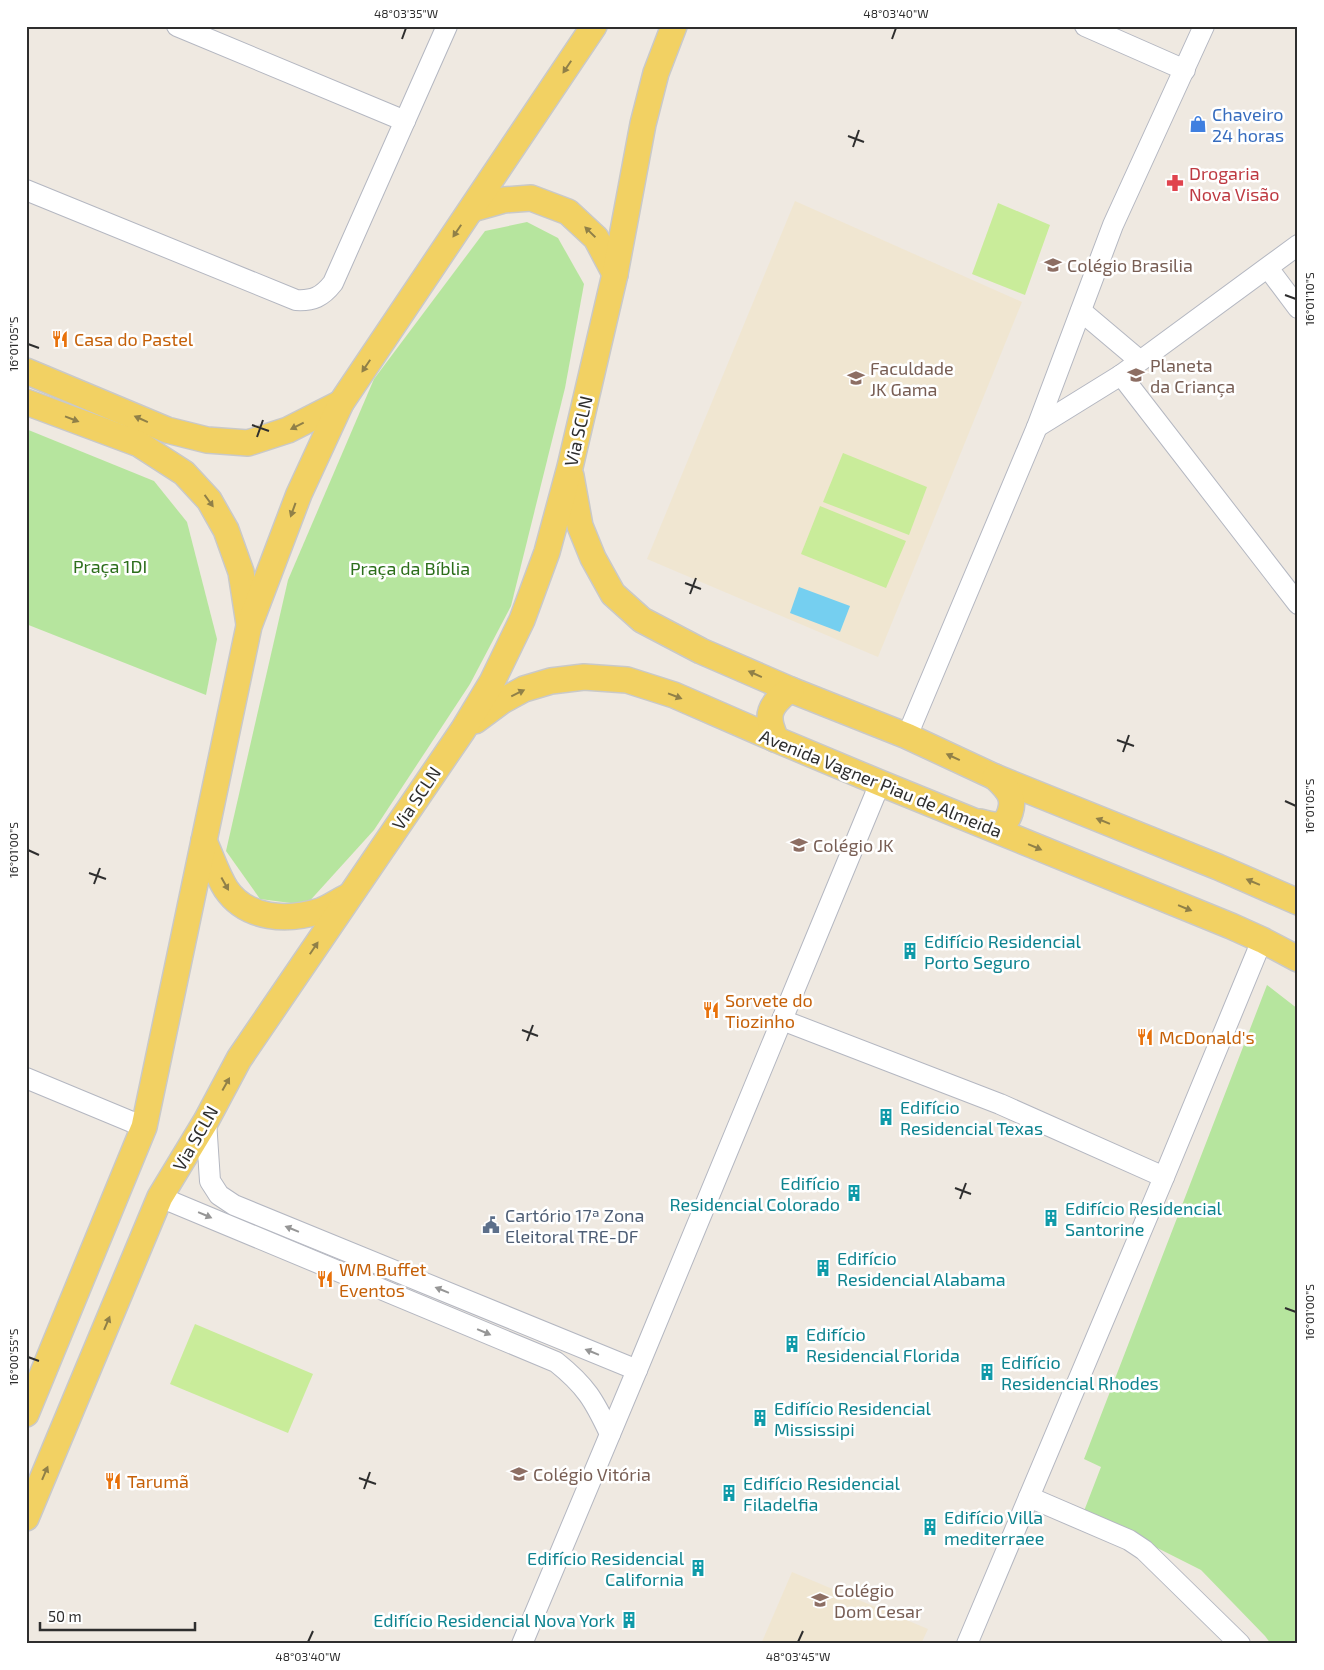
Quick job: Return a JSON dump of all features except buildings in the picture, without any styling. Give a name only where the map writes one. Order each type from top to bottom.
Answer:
[{"type":"main road","points":[[26,1414],[144,1127],[249,626],[299,494],[340,404],[594,26]]},
{"type":"main road","name":"Via SCLN","points":[[26,1518],[160,1196],[206,1121],[239,1059],[463,730],[492,682],[522,620],[547,552],[570,467],[615,274],[643,124],[656,73],[674,26]]},
{"type":"main road","points":[[472,209],[504,200],[531,198],[568,212],[596,238],[615,274]]},
{"type":"main road","points":[[26,371],[167,430],[207,440],[248,443],[288,430],[340,404]]},
{"type":"main road","points":[[26,402],[139,444],[184,473],[209,500],[226,530],[241,572],[249,626]]},
{"type":"main road","points":[[570,467],[580,526],[593,558],[613,594],[642,620],[701,651],[791,690],[908,736],[994,777],[1298,902]]},
{"type":"main road","name":"Avenida Vagner Piau de Almeida","points":[[463,730],[502,701],[524,689],[551,681],[584,677],[626,680],[674,695],[775,740],[1262,940],[1298,958]]},
{"type":"main road","points":[[775,740],[769,718],[782,694],[791,690]]},
{"type":"main road","points":[[970,819],[999,825],[1008,818],[1012,801],[1010,794],[994,777]]},
{"type":"main road","points":[[204,841],[227,890],[242,904],[262,915],[290,918],[321,911],[350,895]]},
{"type":"street","points":[[177,26],[405,121]]},
{"type":"street","points":[[26,190],[296,300],[307,301],[318,298],[333,283],[447,26]]},
{"type":"street","points":[[1084,26],[1185,70]]},
{"type":"street","points":[[908,736],[1037,427],[1114,225],[1204,26]]},
{"type":"street","points":[[1037,427],[1121,375],[1298,245]]},
{"type":"street","points":[[1268,268],[1298,308]]},
{"type":"street","points":[[1081,311],[1139,360]]},
{"type":"street","points":[[1121,375],[1298,604]]},
{"type":"street","points":[[522,1644],[638,1370],[880,783]]},
{"type":"street","points":[[967,1644],[1262,940]]},
{"type":"street","points":[[782,1020],[1000,1104],[1164,1177]]},
{"type":"street","points":[[26,1078],[144,1127]]},
{"type":"street","points":[[206,1121],[210,1181],[219,1195],[234,1205],[638,1370]]},
{"type":"street","points":[[160,1196],[556,1362],[576,1378],[591,1396],[610,1434]]},
{"type":"street","points":[[1029,1497],[1129,1540],[1144,1550],[1240,1644]]},
{"type":"shaded area","name":"Faculdade JK Gama","points":[[795,201],[1022,302],[878,657],[647,559]]},
{"type":"shaded area","name":"Colégio Dom Cesar","points":[[792,1572],[928,1629],[921,1644],[761,1644]]},
{"type":"green space","points":[[998,203],[1050,225],[1025,295],[972,274]]},
{"type":"green space","name":"Praça da Bíblia","points":[[527,222],[558,238],[584,284],[565,388],[511,606],[470,684],[374,830],[306,905],[260,899],[226,851],[288,580],[374,379],[485,231]]},
{"type":"green space","name":"Praça 1DI","points":[[26,429],[154,481],[187,522],[217,639],[206,695],[26,624]]},
{"type":"green space","points":[[843,453],[927,487],[909,535],[823,502]]},
{"type":"green space","points":[[820,506],[906,541],[886,588],[801,554]]},
{"type":"green space","points":[[1267,985],[1298,1009],[1298,1644],[1271,1644],[1201,1570],[1084,1511],[1101,1467],[1084,1459]]},
{"type":"green space","points":[[195,1324],[313,1374],[288,1433],[170,1384]]},
{"type":"water","points":[[799,587],[850,606],[840,632],[790,613]]},
{"type":"place","name":"Chaveiro 24 horas","points":[[1198,124]]},
{"type":"place","name":"Drogaria Nova Visão","points":[[1175,183]]},
{"type":"place","name":"Colégio Brasilia","points":[[1053,265]]},
{"type":"place","name":"Casa do Pastel","points":[[60,339]]},
{"type":"place","name":"Planeta da Criança","points":[[1136,375]]},
{"type":"place","name":"Faculdade JK Gama","points":[[856,378]]},
{"type":"place","name":"Colégio JK","points":[[799,845]]},
{"type":"place","name":"Edifício Residencial Porto Seguro","points":[[910,951]]},
{"type":"place","name":"Sorvete do Tiozinho","points":[[711,1010]]},
{"type":"place","name":"McDonald's","points":[[1145,1037]]},
{"type":"place","name":"Edifício Residencial Texas","points":[[886,1117]]},
{"type":"place","name":"Edifício Residencial Colorado","points":[[854,1193]]},
{"type":"place","name":"Edifício Residencial Santorine","points":[[1051,1218]]},
{"type":"place","name":"Cartório 17ª Zona Eleitoral TRE-DF","points":[[491,1225]]},
{"type":"place","name":"Edifício Residencial Alabama","points":[[823,1268]]},
{"type":"place","name":"WM Buffet Eventos","points":[[325,1279]]},
{"type":"place","name":"Edifício Residencial Florida","points":[[792,1344]]},
{"type":"place","name":"Edifício Residencial Rhodes","points":[[987,1372]]},
{"type":"place","name":"Edifício Residencial Mississipi","points":[[760,1418]]},
{"type":"place","name":"Colégio Vitória","points":[[519,1474]]},
{"type":"place","name":"Tarumã","points":[[113,1481]]},
{"type":"place","name":"Edifício Residencial Filadelfia","points":[[729,1493]]},
{"type":"place","name":"Edifício Villa mediterraee","points":[[930,1527]]},
{"type":"place","name":"Edifício Residencial California","points":[[698,1568]]},
{"type":"place","name":"Colégio Dom Cesar","points":[[820,1600]]},
{"type":"place","name":"Edifício Residencial Nova York","points":[[629,1620]]}]
